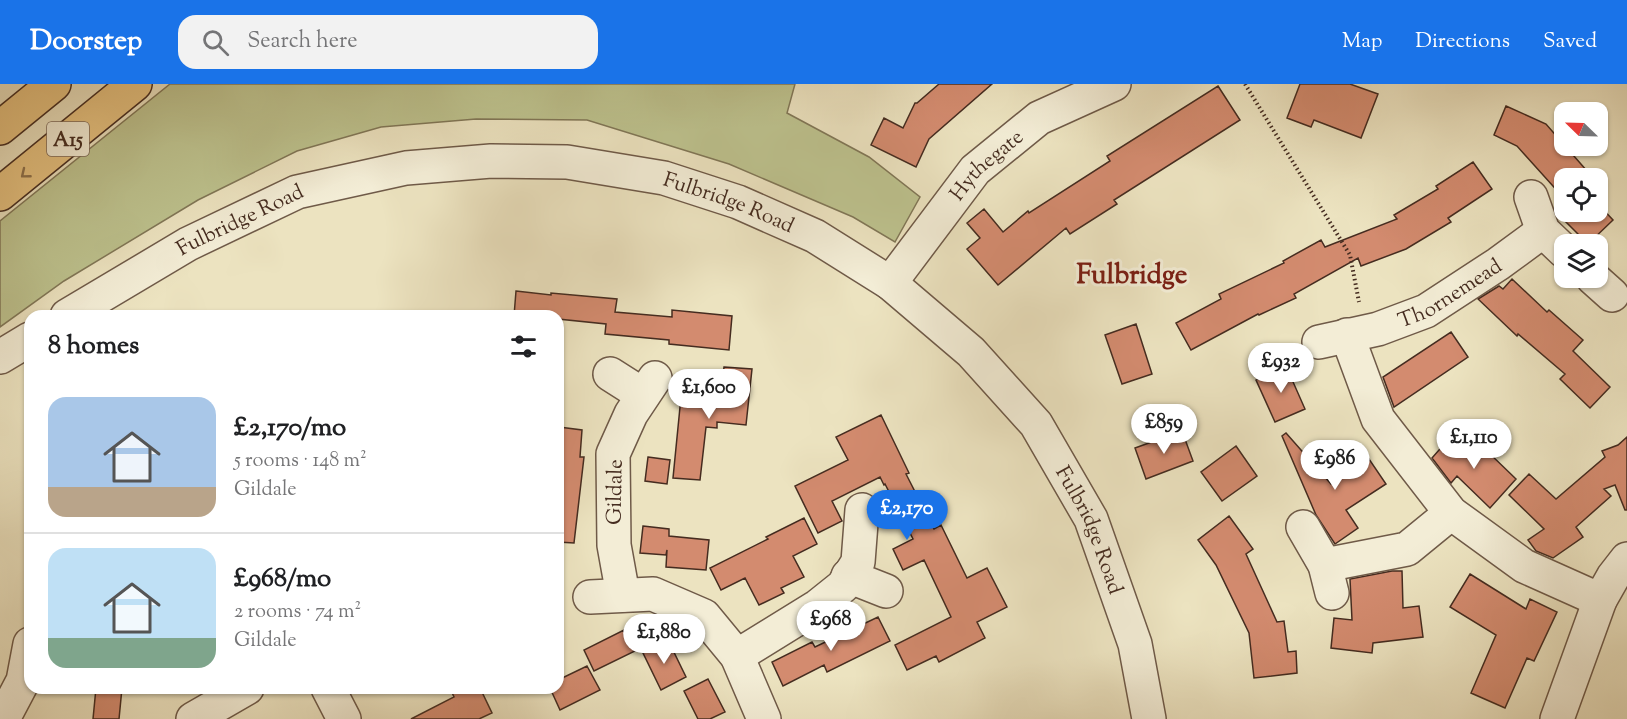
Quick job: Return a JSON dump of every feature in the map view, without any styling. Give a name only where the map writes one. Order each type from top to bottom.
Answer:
[{"type":"highway","name":"A15","points":[[0,128],[54,84]]},
{"type":"highway","name":"A15","points":[[0,194],[135,84]]},
{"type":"street","name":"Hythegate","points":[[890,283],[975,170],[1039,118],[1113,84]]},
{"type":"street","name":"Fulbridge Road","points":[[77,310],[188,244],[297,192],[406,168],[491,161],[567,162],[664,178],[738,202],[814,236],[890,283],[971,352],[1036,424],[1091,519],[1135,644],[1149,719]]},
{"type":"street","name":"Thornemead","points":[[1344,336],[1378,328],[1426,310],[1498,264],[1554,241],[1531,197]]},
{"type":"street","points":[[1344,336],[1378,419],[1451,513],[1524,566],[1600,600]]},
{"type":"street","points":[[0,357],[24,343]]},
{"type":"street","name":"Gildale","points":[[610,374],[649,386],[631,414],[613,454],[614,544],[623,596]]},
{"type":"street","points":[[737,656],[818,606],[843,586],[858,562],[862,510]]},
{"type":"street","points":[[1303,527],[1328,579],[1407,549],[1451,513]]},
{"type":"street","points":[[1562,718],[1600,600],[1627,559]]},
{"type":"street","points":[[848,576],[886,591]]},
{"type":"street","points":[[590,597],[653,594],[704,616],[737,656],[764,719]]},
{"type":"street","points":[[3,719],[22,681],[24,672]]},
{"type":"street","points":[[193,719],[237,694]]},
{"type":"street","points":[[331,694],[344,719]]},
{"type":"path","points":[[1245,84],[1350,255],[1344,336]]},
{"type":"green space","points":[[170,84],[795,84],[787,113],[869,157],[920,197],[895,242],[853,217],[729,164],[587,120],[476,119],[381,127],[297,151],[198,200],[64,281],[0,327],[0,221]]},
{"type":"building","points":[[939,84],[992,84],[929,139],[916,167],[871,145],[884,118],[903,128],[915,103]]},
{"type":"building","points":[[1300,84],[1350,84],[1378,94],[1361,138],[1314,120],[1311,127],[1287,118]]},
{"type":"building","points":[[1218,86],[1240,120],[1114,200],[1117,204],[1070,234],[1066,228],[998,285],[967,249],[980,238],[967,223],[984,209],[1003,232],[1028,211],[1029,213],[1110,161],[1107,156]]},
{"type":"building","points":[[1506,106],[1546,124],[1554,133],[1554,156],[1574,156],[1584,168],[1554,168],[1554,187],[1517,146],[1494,135]]},
{"type":"building","points":[[1473,162],[1492,189],[1448,218],[1451,222],[1406,249],[1361,266],[1358,258],[1294,294],[1296,298],[1258,314],[1191,350],[1176,323],[1221,299],[1219,294],[1284,263],[1283,261],[1321,240],[1325,247],[1397,219],[1394,215],[1438,189],[1436,186]]},
{"type":"building","points":[[1608,215],[1613,220],[1598,234],[1578,234],[1566,222],[1608,222]]},
{"type":"building","points":[[1512,279],[1547,312],[1549,310],[1583,340],[1573,351],[1610,387],[1590,408],[1560,379],[1565,374],[1518,334],[1517,336],[1478,299],[1499,286],[1503,289]]},
{"type":"building","points":[[516,291],[617,299],[615,312],[672,317],[672,310],[732,316],[729,350],[669,344],[669,340],[605,334],[606,324],[564,320],[564,310],[514,310]]},
{"type":"building","points":[[1136,324],[1152,374],[1122,384],[1105,335]]},
{"type":"building","points":[[1451,332],[1468,357],[1394,407],[1383,377]]},
{"type":"building","points":[[1286,366],[1305,409],[1275,422],[1256,380]]},
{"type":"building","points":[[724,367],[752,369],[746,425],[717,422],[717,428],[706,427],[700,480],[673,478],[681,397],[720,401]]},
{"type":"building","points":[[881,415],[909,473],[906,474],[934,529],[941,525],[967,578],[987,568],[1007,607],[977,622],[985,638],[939,662],[936,656],[907,670],[895,645],[951,617],[924,560],[903,570],[893,549],[913,539],[885,484],[880,477],[832,501],[842,521],[818,533],[795,486],[848,460],[836,437]]},
{"type":"building","points":[[564,428],[582,430],[580,457],[584,457],[574,543],[564,542]]},
{"type":"building","points":[[1182,431],[1193,461],[1146,479],[1135,448]]},
{"type":"building","points":[[1286,433],[1331,484],[1369,459],[1386,484],[1346,510],[1358,528],[1335,544],[1316,515],[1282,436]]},
{"type":"building","points":[[1453,434],[1480,458],[1487,451],[1516,479],[1490,508],[1457,476],[1451,483],[1432,458]]},
{"type":"building","points":[[1627,437],[1627,510],[1625,510],[1615,485],[1604,489],[1611,496],[1576,527],[1583,537],[1553,558],[1536,551],[1528,540],[1544,529],[1509,495],[1529,474],[1556,499],[1605,457],[1602,451],[1618,445]]},
{"type":"building","points":[[1236,446],[1257,476],[1222,501],[1201,472]]},
{"type":"building","points":[[648,457],[670,460],[667,484],[645,481]]},
{"type":"building","points":[[1229,516],[1253,549],[1246,554],[1277,622],[1284,621],[1288,652],[1296,651],[1297,673],[1254,678],[1249,633],[1216,565],[1198,540]]},
{"type":"building","points":[[804,518],[817,544],[793,556],[804,577],[781,588],[784,593],[759,605],[745,578],[721,590],[710,568]]},
{"type":"building","points":[[643,526],[669,529],[669,536],[709,540],[706,570],[666,567],[667,550],[666,555],[640,553]]},
{"type":"building","points":[[1402,571],[1403,608],[1419,606],[1423,637],[1373,643],[1372,653],[1331,648],[1334,618],[1352,620],[1350,579]]},
{"type":"building","points":[[1470,574],[1526,609],[1530,599],[1557,612],[1534,661],[1527,658],[1505,708],[1471,693],[1496,635],[1450,607]]},
{"type":"building","points":[[878,617],[890,641],[827,672],[824,665],[783,686],[772,662],[812,642],[815,647]]},
{"type":"building","points":[[624,630],[635,651],[594,671],[584,650]]},
{"type":"building","points":[[668,640],[686,677],[661,690],[643,653]]},
{"type":"building","points":[[587,666],[600,690],[560,710],[553,694],[564,694],[564,677]]},
{"type":"building","points":[[708,679],[725,712],[710,719],[698,719],[684,691]]},
{"type":"building","points":[[95,694],[121,694],[119,719],[93,719]]},
{"type":"building","points":[[453,694],[483,694],[492,713],[479,719],[411,719],[454,697]]},
{"type":"district","name":"Fulbridge","points":[[1132,274]]}]
